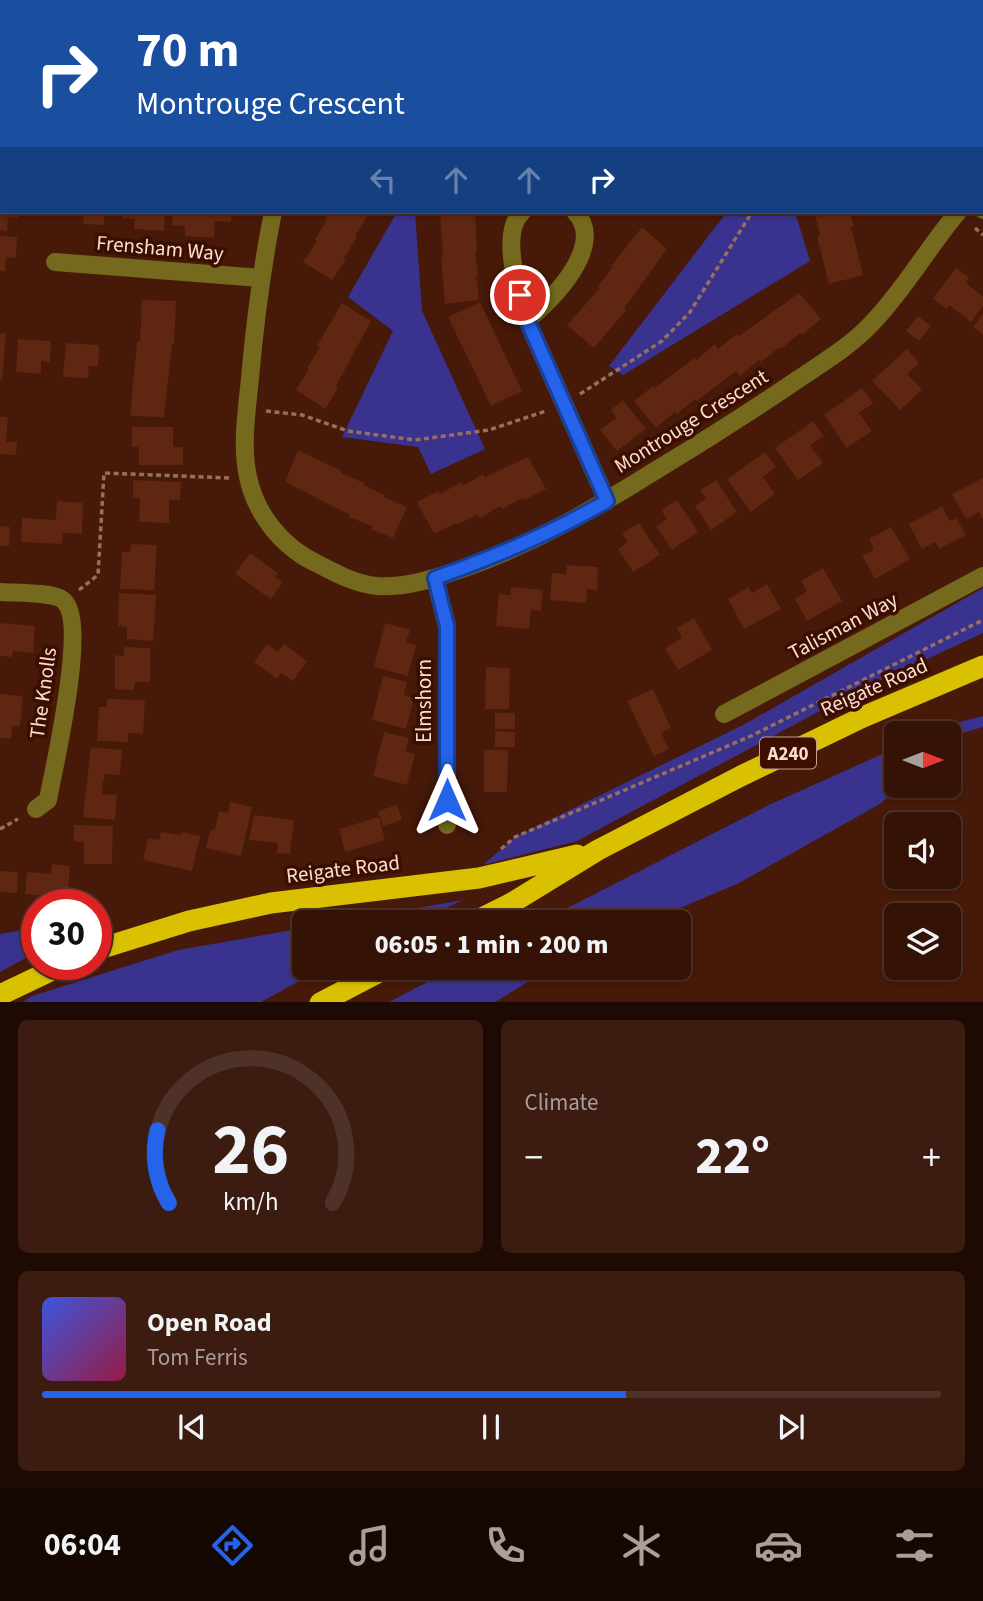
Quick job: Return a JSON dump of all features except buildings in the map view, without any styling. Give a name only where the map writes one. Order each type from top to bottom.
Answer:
[{"type":"highway","name":"Reigate Road","points":[[498,910],[598,850],[741,776],[863,717],[983,666]]},
{"type":"highway","name":"Reigate Road","points":[[112,945],[189,921],[271,903],[479,878],[598,850]]},
{"type":"highway","points":[[0,995],[31,980]]},
{"type":"highway","points":[[322,1002],[364,980]]},
{"type":"street","name":"Montrouge Crescent","points":[[273,214],[261,278],[247,408],[244,453],[248,479],[266,519],[283,541],[308,560],[356,582],[378,586],[403,585],[435,578],[495,557],[569,524],[743,417],[845,347],[874,322],[956,214]]},
{"type":"street","points":[[519,214],[510,233],[527,320],[607,501]]},
{"type":"street","points":[[527,320],[547,304],[582,254],[586,234],[578,214]]},
{"type":"street","name":"Frensham Way","points":[[55,262],[261,278]]},
{"type":"street","name":"Talisman Way","points":[[724,714],[983,576]]},
{"type":"street","name":"Elmshorn","points":[[435,578],[447,626],[447,825]]},
{"type":"street","points":[[0,592],[57,596],[65,602]]},
{"type":"street","name":"The Knolls","points":[[36,809],[48,800],[71,673],[74,634],[70,612],[65,602]]},
{"type":"path","points":[[247,408],[302,415],[348,431],[415,440],[489,430],[564,405],[662,341],[690,312],[751,214]]},
{"type":"path","points":[[65,602],[98,575],[104,473],[248,479]]},
{"type":"path","points":[[479,878],[483,865],[515,838],[751,736],[983,620]]},
{"type":"shaded area","points":[[396,214],[415,214],[422,311],[485,449],[431,474],[418,447],[342,437],[393,331],[348,297]]},
{"type":"shaded area","points":[[725,214],[796,214],[810,261],[623,375],[609,366]]},
{"type":"shaded area","points":[[983,588],[983,633],[846,697],[577,841],[483,865],[515,837],[743,725]]},
{"type":"shaded area","points":[[983,716],[983,727],[961,734],[961,722]]},
{"type":"shaded area","points":[[884,753],[884,798],[887,798],[737,884],[675,910],[563,910],[771,804]]},
{"type":"shaded area","points":[[463,900],[442,910],[406,910]]},
{"type":"shaded area","points":[[292,930],[292,980],[301,980],[261,1002],[23,1002],[32,996],[83,980],[112,980],[112,971],[178,950]]},
{"type":"shaded area","points":[[21,931],[21,961],[0,972],[0,934]]},
{"type":"shaded area","points":[[431,980],[531,980],[495,1002],[389,1002]]},
{"type":"route","points":[[447,800],[447,626],[435,578],[495,557],[569,524],[607,501],[527,320],[520,295]]}]
